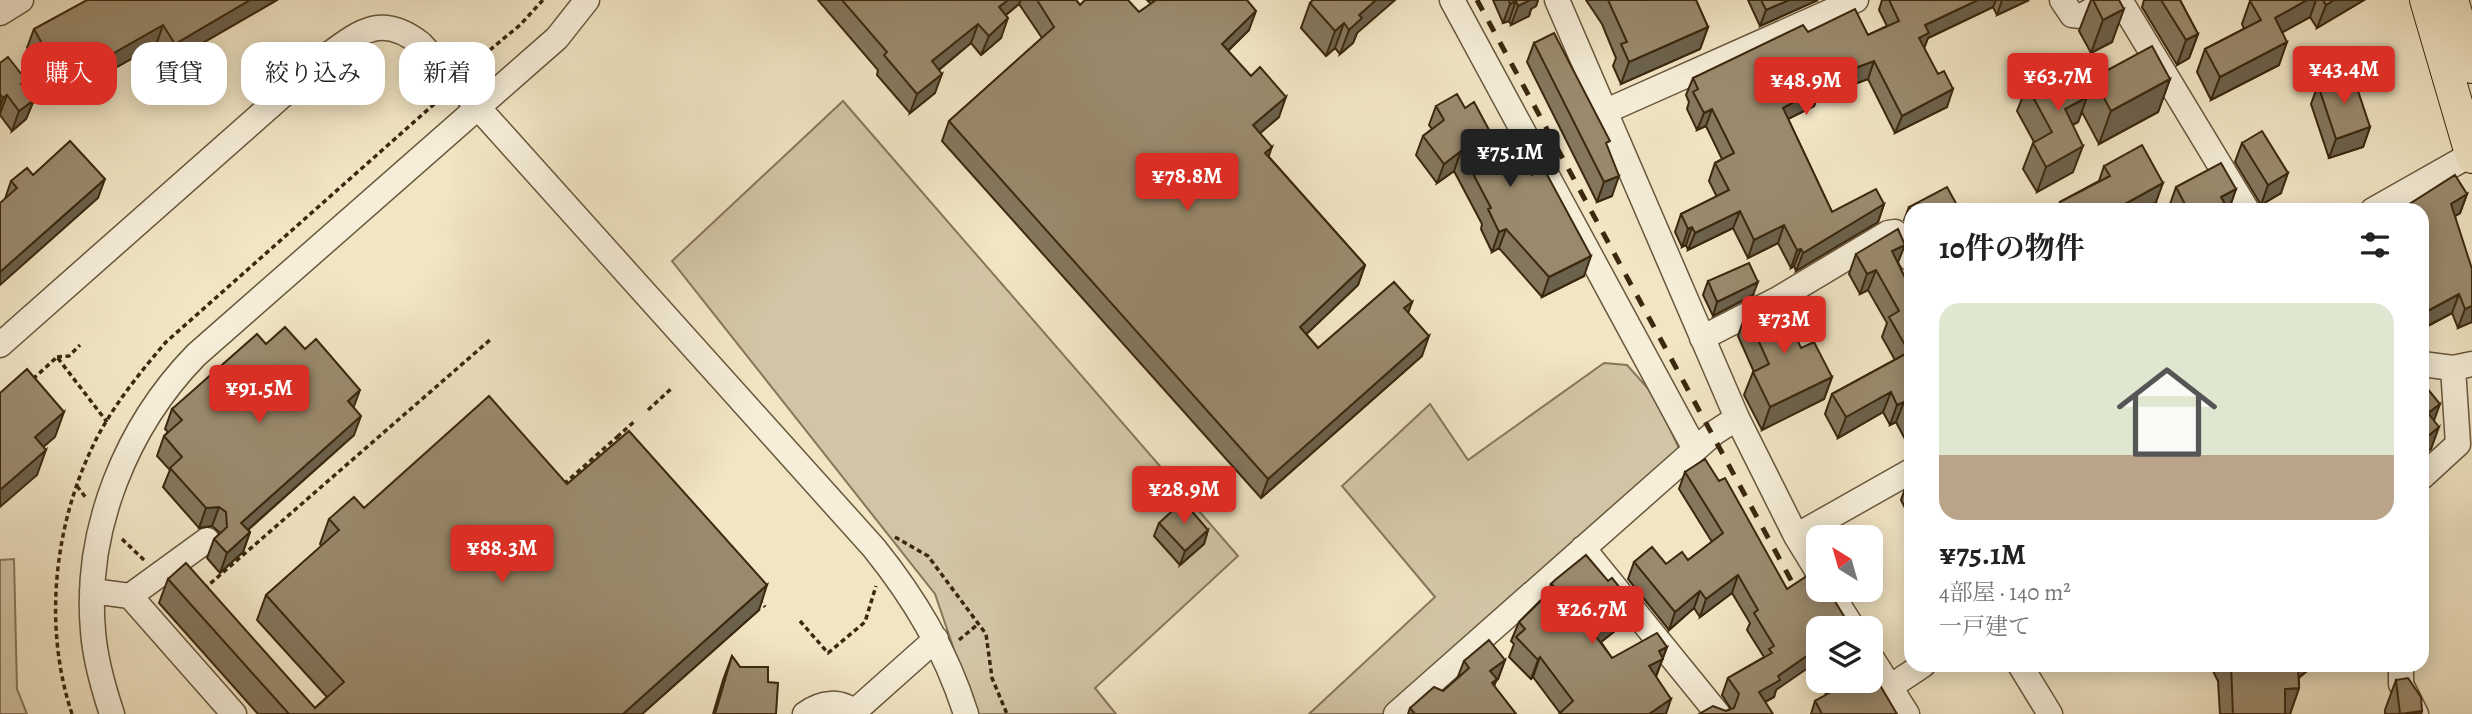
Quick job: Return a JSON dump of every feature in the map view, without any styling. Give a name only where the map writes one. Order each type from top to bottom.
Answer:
[{"type":"main road","points":[[2426,0],[2472,155]]},
{"type":"main road","points":[[2452,0],[2472,65]]},
{"type":"street","points":[[0,13],[21,0]]},
{"type":"street","points":[[112,714],[93,631],[92,591],[96,552],[118,475],[138,429],[167,387],[197,355],[557,38],[587,0]]},
{"type":"street","points":[[1452,0],[1695,449]]},
{"type":"street","points":[[1557,0],[1737,418],[1806,552]]},
{"type":"street","points":[[1604,112],[1856,0]]},
{"type":"street","points":[[2062,0],[2072,15],[2081,16],[2111,0]]},
{"type":"street","points":[[2120,0],[2243,203]]},
{"type":"street","points":[[0,345],[354,36],[372,28],[392,27],[406,32],[421,44],[874,548],[921,611],[947,640],[949,665],[966,714]]},
{"type":"street","points":[[2386,203],[2472,155]]},
{"type":"street","points":[[1702,338],[1778,299],[1888,233],[1895,232],[1904,243]]},
{"type":"street","points":[[2429,364],[2462,366],[2458,444],[2429,471]]},
{"type":"street","points":[[1396,714],[1695,449],[1737,418]]},
{"type":"street","points":[[1796,536],[1904,475]]},
{"type":"street","points":[[130,596],[207,540]]},
{"type":"street","points":[[1583,548],[1718,714]]},
{"type":"street","points":[[92,591],[130,596],[234,714]]},
{"type":"street","points":[[805,714],[816,706],[829,703],[848,707],[855,713],[947,640]]},
{"type":"street","points":[[1889,687],[1912,672]]},
{"type":"street","points":[[2025,672],[2050,714]]},
{"type":"street","points":[[2401,672],[2401,684],[2416,714]]},
{"type":"street","points":[[1883,677],[1907,714]]},
{"type":"path","points":[[495,46],[520,25],[543,0]]},
{"type":"path","points":[[197,595],[491,339]]},
{"type":"path","points":[[28,383],[57,357],[69,356],[80,345]]},
{"type":"path","points":[[57,357],[107,422]]},
{"type":"path","points":[[648,410],[672,388]]},
{"type":"path","points":[[558,490],[636,420]]},
{"type":"path","points":[[617,437],[625,447]]},
{"type":"path","points":[[77,485],[91,503]]},
{"type":"path","points":[[116,532],[144,561]]},
{"type":"path","points":[[890,534],[928,556],[985,634],[992,678],[1007,714]]},
{"type":"path","points":[[800,621],[828,653],[865,622],[878,579]]},
{"type":"path","points":[[756,597],[765,607]]},
{"type":"path","points":[[947,640],[978,624]]},
{"type":"shaded area","points":[[843,101],[1238,556],[1095,688],[1116,714],[976,714],[935,594],[672,261]]},
{"type":"shaded area","points":[[1604,363],[1627,365],[1653,394],[1679,448],[1386,714],[1309,714],[1435,597],[1342,486],[1430,404],[1468,460]]},
{"type":"shaded area","points":[[14,559],[17,689],[27,714],[0,714],[0,560]]},
{"type":"building","points":[[87,0],[250,0],[178,42],[174,42],[163,25],[117,51],[117,42],[41,42],[34,29]]},
{"type":"building","points":[[842,0],[1008,0],[999,7],[1008,18],[989,36],[978,24],[932,61],[942,74],[917,94],[884,55],[887,52]]},
{"type":"building","points":[[1037,0],[1076,0],[1080,5],[1085,0],[1128,0],[1139,12],[1156,0],[1247,0],[1256,11],[1222,44],[1251,76],[1260,67],[1286,97],[1253,125],[1272,147],[1265,153],[1365,265],[1300,327],[1318,348],[1394,282],[1412,302],[1404,308],[1429,336],[1268,479],[949,121],[1054,27]]},
{"type":"building","points":[[1313,0],[1376,0],[1359,15],[1362,18],[1349,30],[1344,23],[1335,31],[1310,3]]},
{"type":"building","points":[[1509,0],[1530,0],[1518,6],[1516,1],[1510,4]]},
{"type":"building","points":[[1608,0],[1696,0],[1708,27],[1629,62],[1621,44],[1627,42]]},
{"type":"building","points":[[1761,0],[1789,0],[1766,10]]},
{"type":"building","points":[[1889,0],[1978,0],[1925,25],[1929,33],[1919,38],[1938,74],[1944,71],[1953,89],[1902,116],[1874,61],[1817,82],[1820,88],[1783,108],[1832,212],[1876,189],[1884,204],[1803,253],[1801,249],[1797,250],[1784,225],[1754,240],[1740,211],[1695,233],[1692,227],[1688,229],[1681,214],[1729,190],[1715,163],[1734,153],[1712,109],[1704,113],[1693,92],[1698,89],[1693,78],[1803,25],[1808,32],[1855,9],[1868,35],[1899,21]]},
{"type":"building","points":[[2093,0],[2119,0],[2124,9],[2103,20]]},
{"type":"building","points":[[2161,0],[2180,0],[2198,34],[2186,40]]},
{"type":"building","points":[[2307,0],[2275,18],[2287,42],[2220,77],[2205,49],[2261,20],[2250,1]]},
{"type":"building","points":[[1554,33],[1610,141],[1606,143],[1619,176],[1604,182],[1534,43]]},
{"type":"building","points":[[2152,46],[2170,79],[2111,111],[2093,78]]},
{"type":"building","points":[[8,57],[21,74],[21,105],[27,105],[19,111],[7,95],[3,98],[0,94],[0,63]]},
{"type":"building","points":[[2069,63],[2087,97],[2065,109],[2083,146],[2046,167],[2033,143],[2052,132],[2027,86]]},
{"type":"building","points":[[2352,73],[2370,127],[2336,139],[2318,85]]},
{"type":"building","points":[[1457,94],[1465,108],[1474,102],[1508,165],[1522,157],[1532,175],[1544,169],[1591,256],[1549,277],[1506,229],[1499,232],[1488,209],[1491,208],[1461,151],[1444,164],[1423,136],[1444,120],[1436,106]]},
{"type":"building","points":[[2262,131],[2288,173],[2268,185],[2242,143]]},
{"type":"building","points":[[70,141],[105,179],[0,272],[0,203],[17,188],[11,181],[27,168],[33,175]]},
{"type":"building","points":[[2142,145],[2163,183],[2127,203],[2060,203],[2110,176],[2104,166]]},
{"type":"building","points":[[2221,163],[2236,189],[2221,197],[2224,203],[2184,203],[2176,187]]},
{"type":"building","points":[[2455,175],[2467,194],[2451,204],[2472,269],[2472,306],[2465,309],[2459,294],[2429,310],[2429,203],[2411,203]]},
{"type":"building","points":[[1947,187],[1956,203],[1917,203]]},
{"type":"building","points":[[1898,229],[1904,245],[1892,251],[1904,276],[1904,343],[1889,317],[1899,311],[1876,270],[1867,274],[1856,254]]},
{"type":"building","points":[[1749,263],[1758,282],[1717,302],[1708,281]]},
{"type":"building","points":[[1778,297],[1801,348],[1814,342],[1832,377],[1770,407],[1753,372],[1769,364],[1746,313]]},
{"type":"building","points":[[285,327],[305,349],[316,339],[360,390],[348,401],[361,416],[241,523],[250,532],[227,553],[214,539],[227,527],[226,512],[219,507],[206,508],[170,468],[182,457],[164,436],[182,420],[172,409],[257,334],[266,344]]},
{"type":"building","points":[[1904,355],[1904,402],[1897,405],[1891,392],[1846,417],[1832,394]]},
{"type":"building","points":[[27,369],[64,412],[35,437],[46,450],[0,490],[0,393]]},
{"type":"building","points":[[2429,391],[2440,404],[2429,412]]},
{"type":"building","points":[[489,396],[567,484],[629,431],[767,585],[623,714],[289,714],[168,579],[186,563],[315,708],[344,682],[266,595],[339,530],[329,519],[354,497],[364,508]]},
{"type":"building","points":[[2429,414],[2439,427],[2429,435]]},
{"type":"building","points":[[1705,459],[1719,481],[1725,478],[1787,589],[1806,577],[1806,602],[1835,602],[1844,616],[1806,616],[1806,656],[1778,676],[1780,680],[1759,692],[1773,714],[1699,714],[1713,706],[1726,711],[1734,708],[1739,694],[1728,678],[1772,653],[1769,649],[1774,646],[1754,613],[1758,610],[1738,575],[1706,599],[1700,591],[1675,612],[1634,562],[1652,547],[1666,564],[1682,552],[1688,560],[1723,533],[1685,472]]},
{"type":"building","points":[[1183,501],[1208,530],[1185,551],[1159,523]]},
{"type":"building","points":[[1586,555],[1608,581],[1612,578],[1632,603],[1594,634],[1612,658],[1657,633],[1667,647],[1659,651],[1663,659],[1649,666],[1671,699],[1649,714],[1559,714],[1573,701],[1540,657],[1538,660],[1516,637],[1525,629],[1519,622],[1555,587],[1551,584]]},
{"type":"building","points":[[1489,640],[1505,660],[1490,671],[1497,679],[1492,683],[1516,714],[1415,714],[1410,708],[1434,687],[1443,691],[1469,668],[1464,661]]},
{"type":"building","points":[[732,656],[740,667],[768,667],[768,682],[778,683],[776,714],[715,714]]},
{"type":"building","points":[[2231,672],[2298,672],[2299,688],[2285,689],[2285,714],[2233,714]]},
{"type":"building","points":[[2408,678],[2421,697],[2422,711],[2400,714],[2396,680]]},
{"type":"building","points":[[1883,690],[1897,714],[1822,714],[1815,701],[1829,693],[1883,693]]},
{"type":"railway","points":[[1477,0],[1810,616]]}]
